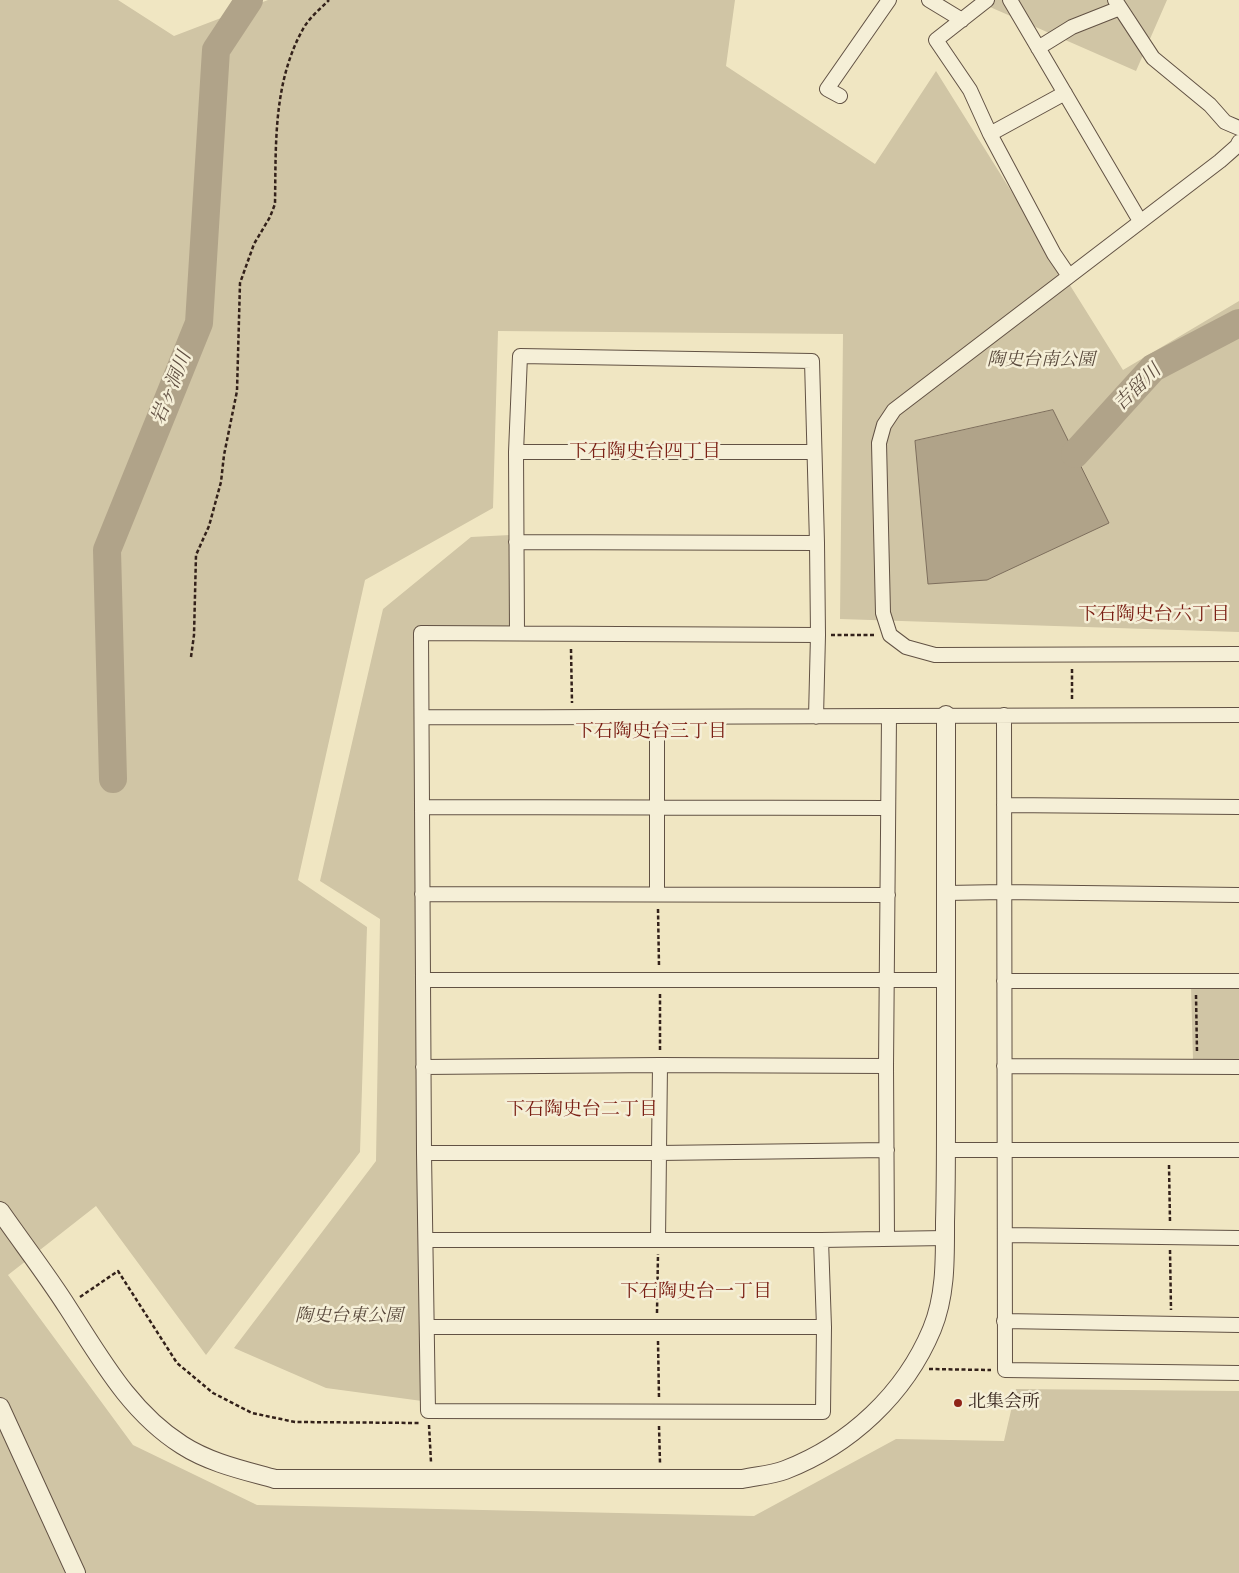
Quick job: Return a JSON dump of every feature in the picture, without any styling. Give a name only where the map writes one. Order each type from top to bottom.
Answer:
[{"type":"street","points":[[840,96],[827,89],[889,0]]},
{"type":"street","points":[[929,0],[962,20]]},
{"type":"street","points":[[987,0],[936,40],[970,90],[990,134],[1054,254],[1069,276]]},
{"type":"street","points":[[1010,0],[1140,222]]},
{"type":"street","points":[[1038,48],[1072,27],[1118,4],[1153,58],[1210,105],[1225,122],[1239,128]]},
{"type":"street","points":[[990,134],[1065,93]]},
{"type":"street","points":[[1239,142],[1220,161],[894,410],[884,425],[879,443],[883,613],[890,635],[906,647],[935,655],[1239,654]]},
{"type":"street","points":[[517,633],[516,452],[520,356],[812,361],[817,543],[818,635],[816,717]]},
{"type":"street","points":[[516,452],[814,452]]},
{"type":"street","points":[[516,542],[817,543]]},
{"type":"street","points":[[818,635],[422,633],[422,980],[428,1410],[823,1412],[824,1326],[821,1240]]},
{"type":"street","points":[[0,1212],[67,1306],[116,1383],[142,1414],[182,1445],[220,1464],[275,1479],[742,1479],[783,1471],[816,1456],[845,1439],[890,1398],[912,1369],[933,1328],[944,1290],[946,1150],[946,715]]},
{"type":"street","points":[[1004,715],[1005,1370],[1239,1372]]},
{"type":"street","points":[[423,717],[1239,715]]},
{"type":"street","points":[[887,1239],[886,1066],[889,716]]},
{"type":"street","points":[[657,717],[657,894]]},
{"type":"street","points":[[1004,805],[1239,807]]},
{"type":"street","points":[[423,807],[888,808]]},
{"type":"street","points":[[946,894],[1004,892],[1239,894]]},
{"type":"street","points":[[422,894],[888,895]]},
{"type":"street","points":[[422,980],[946,980]]},
{"type":"street","points":[[1004,981],[1239,981]]},
{"type":"street","points":[[658,1240],[660,1065]]},
{"type":"street","points":[[423,1067],[886,1066]]},
{"type":"street","points":[[1004,1066],[1239,1067]]},
{"type":"street","points":[[424,1153],[659,1153],[887,1150]]},
{"type":"street","points":[[946,1150],[1239,1150]]},
{"type":"street","points":[[1006,1235],[1239,1238]]},
{"type":"street","points":[[426,1240],[821,1240],[945,1238]]},
{"type":"street","points":[[1004,1321],[1239,1325]]},
{"type":"street","points":[[426,1327],[824,1326]]},
{"type":"street","points":[[0,1408],[76,1573]]},
{"type":"path","points":[[192,657],[196,555],[209,526],[221,482],[236,391],[240,283],[254,244],[270,217],[275,204],[279,99],[286,68],[304,27],[328,0]]},
{"type":"path","points":[[571,633],[572,717]]},
{"type":"path","points":[[818,635],[890,635]]},
{"type":"path","points":[[1072,655],[1072,715]]},
{"type":"path","points":[[1196,981],[1197,1067]]},
{"type":"path","points":[[658,1240],[657,1327],[660,1480]]},
{"type":"path","points":[[67,1306],[118,1271],[177,1363],[213,1393],[252,1413],[295,1422],[429,1423],[432,1479]]},
{"type":"path","points":[[912,1369],[1005,1370]]},
{"type":"green space","name":"陶史台南公園","points":[[0,0],[118,0],[174,36],[268,0],[735,0],[726,66],[875,164],[936,71],[1123,370],[1239,301],[1239,632],[840,619],[843,334],[498,331],[493,508],[365,580],[298,880],[367,927],[360,1152],[206,1355],[96,1206],[8,1275],[133,1445],[257,1505],[754,1516],[896,1439],[1004,1441],[1016,1389],[1239,1391],[1239,1573],[0,1573]]},
{"type":"green space","points":[[974,0],[1167,0],[1136,71]]},
{"type":"green space","name":"陶史台東公園","points":[[510,535],[511,626],[416,627],[422,1401],[326,1388],[234,1348],[376,1161],[380,919],[320,881],[383,609],[471,537]]},
{"type":"green space","points":[[1191,986],[1239,986],[1239,1060],[1193,1060]]},
{"type":"shaded area","points":[[1053,410],[1109,523],[987,580],[928,584],[915,441]]},
{"type":"waterway","name":"岩ヶ洞川","points":[[113,779],[107,550],[199,323],[216,50],[249,0]]},
{"type":"waterway","name":"吉留川","points":[[1075,454],[1153,368],[1239,323]]},
{"type":"place","name":"北集会所","points":[[958,1403]]},
{"type":"district","name":"下石陶史台四丁目","points":[[645,452]]},
{"type":"district","name":"下石陶史台六丁目","points":[[1154,615]]},
{"type":"district","name":"下石陶史台三丁目","points":[[651,732]]},
{"type":"district","name":"下石陶史台二丁目","points":[[582,1110]]},
{"type":"district","name":"下石陶史台一丁目","points":[[696,1292]]}]
